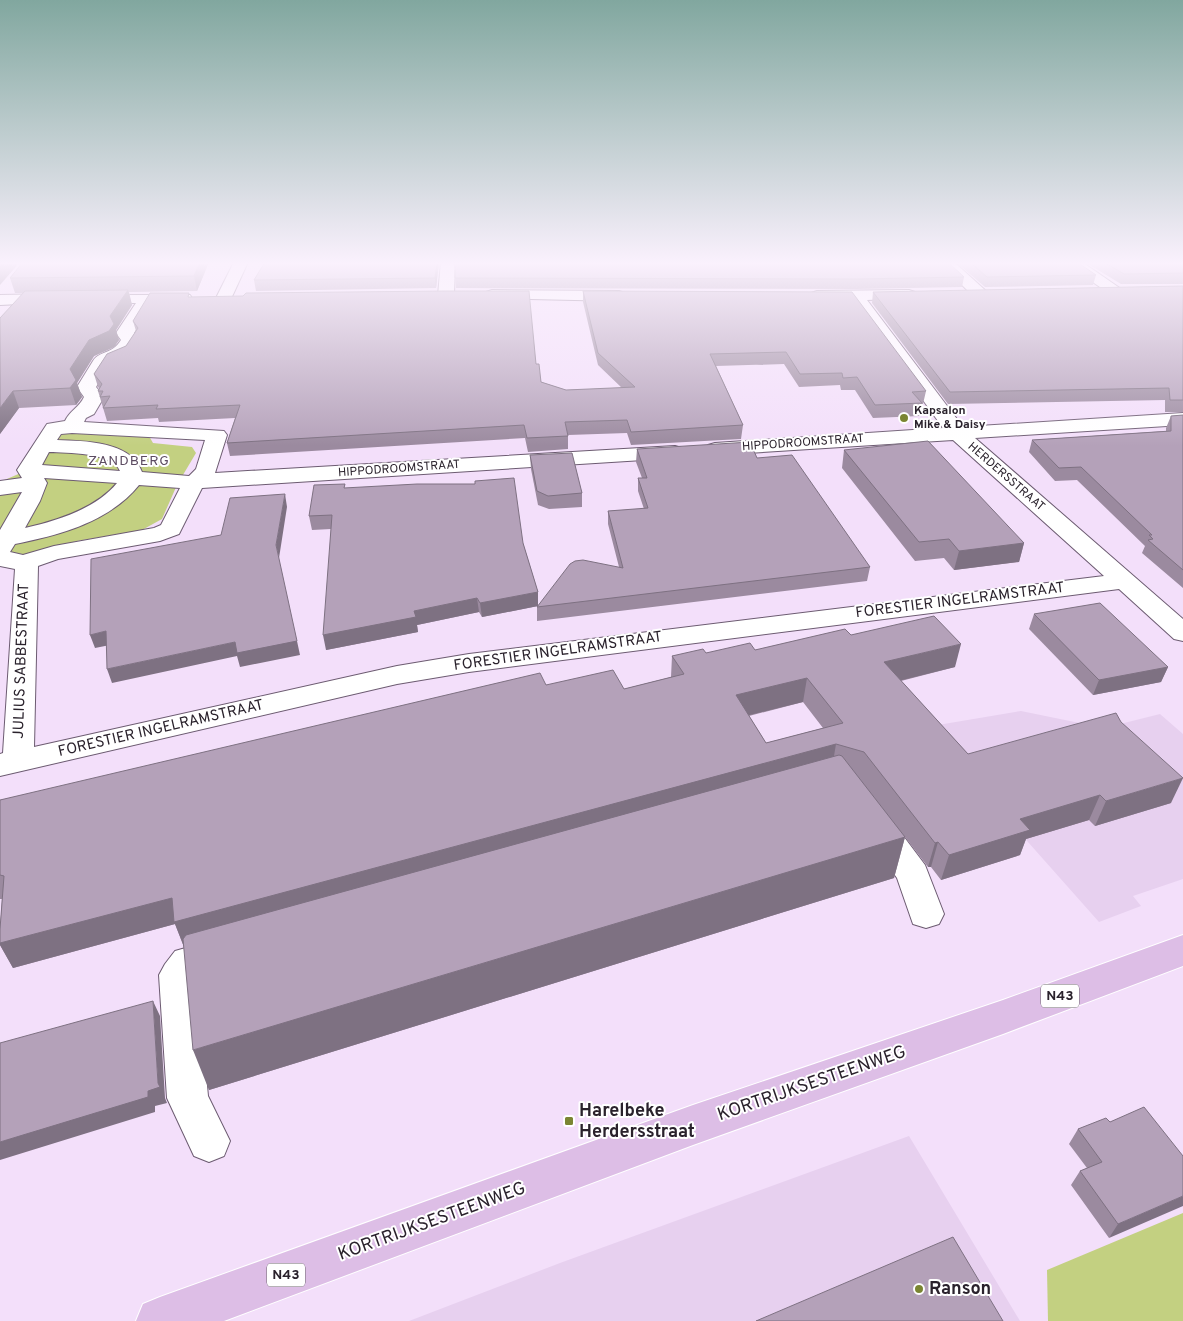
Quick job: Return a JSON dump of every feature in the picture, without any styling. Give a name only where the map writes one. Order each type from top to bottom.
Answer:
[{"type":"main road","name":"KORTRIJKSESTEENWEG","points":[[160,1321],[692,1125],[1003,1017],[1183,950]]},
{"type":"street","points":[[75,421],[87,410],[94,397],[86,387],[102,362],[122,353],[130,340],[125,333],[131,324]]},
{"type":"street","name":"HERDERSSTRAAT","points":[[876,324],[957,434],[1183,633]]},
{"type":"street","name":"HIPPODROOMSTRAAT","points":[[0,488],[32,476],[133,478],[194,483],[1183,419]]},
{"type":"street","points":[[75,421],[217,435],[206,471],[194,483],[184,499],[171,529],[165,532],[54,553],[6,550],[29,501],[32,476],[42,446],[54,428],[75,421]]},
{"type":"street","points":[[6,550],[46,529],[88,513],[120,492],[133,478],[129,464],[122,458],[79,448],[42,446]]},
{"type":"street","name":"JULIUS SABBESTRAAT","points":[[6,550],[27,568],[9,763]]},
{"type":"street","name":"FORESTIER INGELRAMSTRAAT","points":[[9,763],[398,675],[469,663],[1124,581]]},
{"type":"street","points":[[857,801],[913,874],[926,914]]},
{"type":"street","points":[[209,1141],[188,1098],[178,975],[188,962],[255,943]]},
{"type":"shaded area","points":[[1021,711],[1104,728],[1160,714],[1183,734],[1183,879],[1133,896],[1141,906],[1099,922],[926,727]]},
{"type":"shaded area","points":[[909,1136],[1020,1321],[409,1321],[560,1263]]},
{"type":"green space","points":[[51,426],[149,436],[153,443],[192,447],[196,453],[177,485],[162,519],[142,530],[77,541],[33,555],[0,552],[0,482],[23,472]]},
{"type":"green space","points":[[1183,1213],[1183,1321],[1048,1321],[1047,1270]]},
{"type":"building","points":[[0,324],[114,324],[109,331],[89,340],[70,369],[76,380],[70,388],[13,391],[0,408]]},
{"type":"building","points":[[135,324],[532,324],[536,364],[539,364],[541,382],[566,390],[635,387],[598,353],[591,324],[876,324],[926,391],[912,392],[922,403],[875,405],[857,377],[843,378],[842,373],[800,374],[786,352],[710,354],[743,425],[631,432],[627,420],[565,422],[568,436],[527,438],[524,425],[227,443],[240,405],[156,409],[158,405],[103,408],[110,396],[100,397],[103,391],[98,391],[102,384],[94,374],[107,354],[126,346],[138,328]]},
{"type":"building","points":[[897,324],[1183,324],[1183,400],[1170,400],[1169,388],[950,392]]},
{"type":"building","points":[[1183,415],[1183,570],[1148,540],[1153,539],[1149,535],[1152,535],[1081,467],[1059,468],[1032,440],[1171,431],[1171,416]]},
{"type":"building","points":[[928,441],[1024,543],[959,551],[949,539],[919,542],[844,450]]},
{"type":"building","points":[[750,442],[757,458],[792,455],[870,567],[537,607],[570,564],[575,561],[583,560],[623,568],[608,511],[648,508],[638,478],[647,478],[637,449]]},
{"type":"building","points":[[572,453],[582,493],[548,496],[537,491],[530,455]]},
{"type":"building","points":[[514,478],[523,543],[538,592],[480,603],[477,598],[414,611],[416,617],[323,635],[332,515],[309,516],[314,485],[345,484],[344,488],[417,484],[475,484],[475,481]]},
{"type":"building","points":[[285,494],[276,545],[297,641],[237,653],[235,642],[107,669],[106,631],[90,635],[91,559],[221,535],[230,498]]},
{"type":"building","points":[[1100,603],[1168,667],[1099,680],[1034,614]]},
{"type":"building","points":[[934,616],[961,644],[884,662],[968,754],[1116,713],[1121,722],[1183,778],[1106,801],[1100,795],[1020,819],[1030,830],[949,855],[938,842],[935,843],[864,752],[836,744],[174,922],[172,898],[0,943],[4,876],[0,875],[0,800],[540,673],[546,685],[613,670],[624,689],[684,674],[672,656],[703,649],[706,653],[750,643],[755,650],[845,629],[851,635]],"holes":[[[807,678],[843,723],[766,743],[736,695]]]},
{"type":"building","points":[[839,755],[842,756],[905,837],[193,1050],[183,939],[186,935]]},
{"type":"building","points":[[153,1001],[158,1083],[160,1087],[148,1091],[148,1097],[0,1142],[0,1043]]},
{"type":"building","points":[[1144,1107],[1183,1156],[1183,1196],[1118,1224],[1080,1171],[1102,1162],[1078,1129],[1106,1118],[1110,1122]]},
{"type":"building","points":[[953,1237],[1003,1321],[756,1321]]},
{"type":"place","name":"Kapsalon Mike & Daisy","points":[[904,418]]},
{"type":"place","name":"Harelbeke Herdersstraat","points":[[569,1121]]},
{"type":"place","name":"Ranson","points":[[919,1289]]},
{"type":"district","name":"ZANDBERG","points":[[129,461]]}]
